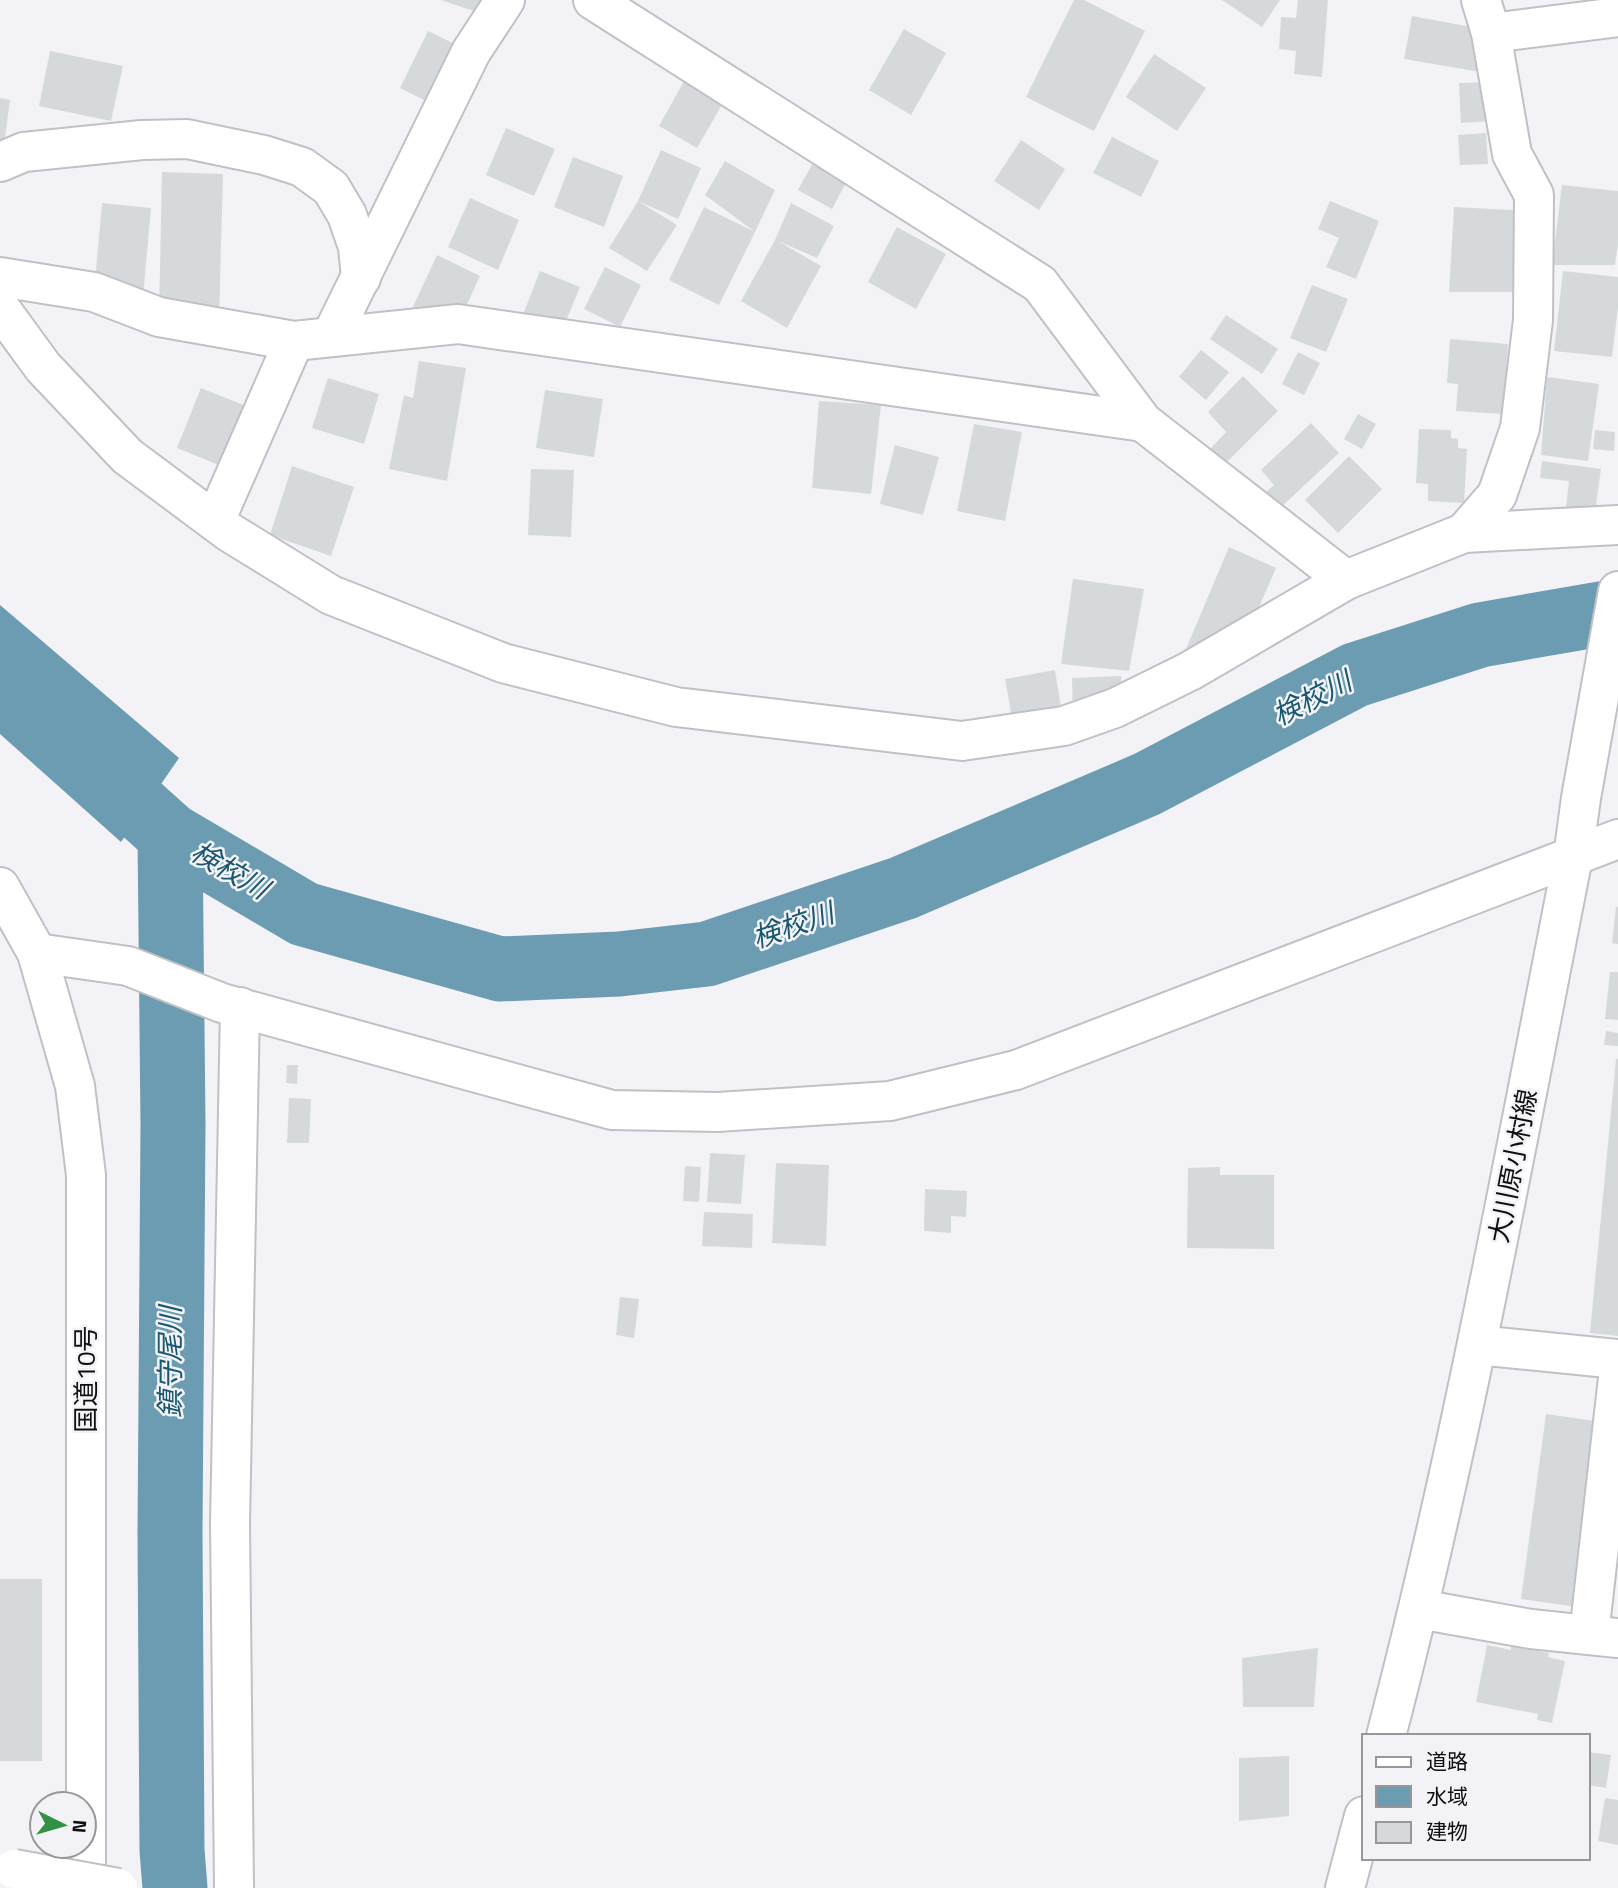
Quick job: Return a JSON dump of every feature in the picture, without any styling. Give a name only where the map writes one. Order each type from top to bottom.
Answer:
[{"type":"main road","points":[[331,337],[471,52],[505,0]]},
{"type":"main road","points":[[593,0],[1040,284],[1143,422],[1346,580]]},
{"type":"main road","points":[[1464,533],[1497,495],[1520,428],[1533,320],[1534,195],[1512,154],[1486,16],[1618,17]]},
{"type":"main road","points":[[0,162],[24,152],[142,140],[187,139],[264,155],[302,167],[331,188],[347,215],[358,247],[361,278]]},
{"type":"main road","points":[[0,277],[94,292],[159,317],[294,341],[458,324],[1143,422]]},
{"type":"main road","points":[[0,308],[43,367],[127,456],[215,521],[331,595],[503,663],[676,707],[962,741],[1064,726],[1115,708],[1190,671],[1346,580],[1464,533],[1618,525]]},
{"type":"main road","points":[[215,521],[294,341]]},
{"type":"main road","name":"大川原小村線","points":[[1387,1734],[1419,1609],[1477,1345],[1573,857],[1618,591]]},
{"type":"main road","points":[[37,953],[128,966],[231,1005],[612,1110],[718,1112],[890,1101],[1016,1070],[1618,839]]},
{"type":"main road","name":"国道10号","points":[[0,887],[37,953],[75,1086],[86,1175],[86,1888]]},
{"type":"main road","points":[[231,1005],[230,1524],[234,1888]]},
{"type":"main road","points":[[1477,1345],[1618,1359]]},
{"type":"main road","points":[[1419,1609],[1531,1629],[1603,1637],[1618,1378]]},
{"type":"main road","points":[[1345,1888],[1362,1824]]},
{"type":"main road","points":[[7,1867],[118,1888]]},
{"type":"water","points":[[0,605],[179,758],[121,842],[0,734]]},
{"type":"building","points":[[441,0],[493,0],[488,16]]},
{"type":"building","points":[[1074,0],[1084,0],[1145,31],[1094,131],[1026,97]]},
{"type":"building","points":[[1222,0],[1280,0],[1262,27]]},
{"type":"building","points":[[1298,0],[1328,0],[1322,77],[1294,74],[1296,51],[1279,49],[1281,17],[1296,18]]},
{"type":"building","points":[[1412,16],[1488,30],[1481,72],[1404,59]]},
{"type":"building","points":[[904,29],[946,53],[911,115],[869,90]]},
{"type":"building","points":[[428,31],[471,52],[442,109],[400,88]]},
{"type":"building","points":[[50,51],[123,66],[111,121],[39,106]]},
{"type":"building","points":[[1154,54],[1206,88],[1177,131],[1126,97]]},
{"type":"building","points":[[684,81],[723,103],[697,148],[659,126]]},
{"type":"building","points":[[1490,82],[1492,121],[1461,123],[1459,83]]},
{"type":"building","points":[[0,98],[10,100],[2,160],[0,160]]},
{"type":"building","points":[[506,128],[555,149],[534,196],[486,175]]},
{"type":"building","points":[[1486,133],[1488,164],[1460,165],[1458,135]]},
{"type":"building","points":[[1112,137],[1159,161],[1141,197],[1093,173]]},
{"type":"building","points":[[1021,140],[1065,169],[1039,210],[994,181]]},
{"type":"building","points":[[661,150],[701,168],[678,219],[638,201]]},
{"type":"building","points":[[573,157],[623,176],[604,227],[554,207]]},
{"type":"building","points":[[815,159],[849,177],[832,209],[798,190]]},
{"type":"building","points":[[725,161],[775,190],[755,232],[705,195]]},
{"type":"building","points":[[162,172],[223,174],[219,319],[159,317]]},
{"type":"building","points":[[1562,185],[1618,191],[1618,243],[1615,265],[1552,265]]},
{"type":"building","points":[[470,198],[519,220],[498,270],[448,247]]},
{"type":"building","points":[[638,201],[677,225],[647,271],[609,248]]},
{"type":"building","points":[[1330,201],[1379,221],[1356,279],[1326,267],[1339,238],[1318,229]]},
{"type":"building","points":[[102,203],[151,208],[143,297],[94,292]]},
{"type":"building","points":[[791,203],[834,226],[817,258],[778,241],[821,266],[787,328],[741,301],[775,240]]},
{"type":"building","points":[[704,207],[755,232],[719,305],[669,280]]},
{"type":"building","points":[[1454,207],[1529,211],[1527,292],[1449,292]]},
{"type":"building","points":[[897,227],[946,254],[916,309],[868,282]]},
{"type":"building","points":[[437,255],[480,276],[458,324],[412,309]]},
{"type":"building","points":[[605,267],[641,285],[620,327],[584,309]]},
{"type":"building","points":[[540,271],[580,287],[563,328],[524,312]]},
{"type":"building","points":[[1563,271],[1618,277],[1618,307],[1612,357],[1554,351]]},
{"type":"building","points":[[1312,285],[1348,299],[1326,352],[1290,338]]},
{"type":"building","points":[[1226,315],[1278,349],[1262,374],[1210,339]]},
{"type":"building","points":[[1450,339],[1508,344],[1503,414],[1456,411],[1458,384],[1447,383]]},
{"type":"building","points":[[1201,350],[1229,372],[1206,400],[1179,377]]},
{"type":"building","points":[[1298,352],[1320,363],[1304,395],[1282,384]]},
{"type":"building","points":[[419,361],[466,368],[447,481],[389,469],[404,395],[413,398]]},
{"type":"building","points":[[1243,376],[1278,411],[1224,465],[1209,450],[1226,432],[1208,412]]},
{"type":"building","points":[[1547,377],[1599,384],[1588,461],[1541,455]]},
{"type":"building","points":[[328,378],[379,394],[364,444],[312,428]]},
{"type":"building","points":[[201,388],[246,406],[221,466],[177,448]]},
{"type":"building","points":[[545,390],[603,399],[594,457],[536,448]]},
{"type":"building","points":[[819,401],[881,405],[871,494],[812,488]]},
{"type":"building","points":[[1358,414],[1376,424],[1362,449],[1344,439]]},
{"type":"building","points":[[1311,423],[1339,453],[1278,510],[1263,495],[1274,485],[1261,470]]},
{"type":"building","points":[[974,424],[1022,432],[1005,521],[957,511]]},
{"type":"building","points":[[1419,429],[1451,430],[1451,438],[1458,439],[1458,448],[1467,449],[1464,503],[1428,501],[1428,484],[1416,483]]},
{"type":"building","points":[[1595,430],[1615,432],[1614,451],[1593,449]]},
{"type":"building","points":[[895,445],[939,457],[923,515],[880,504]]},
{"type":"building","points":[[1349,456],[1382,489],[1338,533],[1305,500]]},
{"type":"building","points":[[1542,461],[1601,469],[1595,511],[1566,507],[1569,481],[1540,478]]},
{"type":"building","points":[[292,466],[354,487],[331,556],[270,535]]},
{"type":"building","points":[[531,469],[574,470],[571,537],[528,535]]},
{"type":"building","points":[[1229,547],[1276,568],[1232,669],[1186,649]]},
{"type":"building","points":[[1073,579],[1144,589],[1129,671],[1061,664]]},
{"type":"building","points":[[1055,670],[1064,726],[1015,734],[1005,679]]},
{"type":"building","points":[[1121,676],[1123,726],[1073,728],[1072,678]]},
{"type":"building","points":[[1618,907],[1618,944],[1612,943]]},
{"type":"building","points":[[1610,972],[1618,972],[1618,1020],[1605,1019]]},
{"type":"building","points":[[1606,1031],[1618,1033],[1618,1046],[1604,1045]]},
{"type":"building","points":[[1618,1059],[1618,1336],[1590,1333]]},
{"type":"building","points":[[287,1065],[298,1065],[297,1084],[286,1083]]},
{"type":"building","points":[[289,1098],[311,1099],[309,1143],[287,1143]]},
{"type":"building","points":[[710,1153],[745,1155],[741,1204],[707,1202]]},
{"type":"building","points":[[776,1163],[829,1165],[826,1246],[772,1243]]},
{"type":"building","points":[[685,1166],[701,1167],[699,1202],[683,1201]]},
{"type":"building","points":[[1220,1167],[1220,1175],[1274,1175],[1274,1249],[1187,1248],[1188,1168]]},
{"type":"building","points":[[925,1189],[967,1191],[966,1217],[951,1216],[951,1233],[924,1231]]},
{"type":"building","points":[[704,1212],[753,1214],[752,1248],[702,1246]]},
{"type":"building","points":[[620,1297],[639,1299],[634,1338],[616,1335]]},
{"type":"building","points":[[1546,1414],[1602,1422],[1577,1607],[1521,1599]]},
{"type":"building","points":[[0,1579],[42,1579],[42,1761],[0,1761]]},
{"type":"building","points":[[1487,1645],[1549,1653],[1548,1657],[1565,1661],[1552,1723],[1537,1720],[1538,1714],[1476,1702]]},
{"type":"building","points":[[1318,1648],[1314,1707],[1243,1707],[1242,1658]]},
{"type":"building","points":[[1590,1752],[1611,1755],[1606,1788],[1590,1785]]},
{"type":"building","points":[[1289,1756],[1289,1816],[1239,1821],[1239,1758]]},
{"type":"building","points":[[1605,1798],[1618,1800],[1618,1845],[1598,1841]]},
{"type":"waterway","name":"検校川","points":[[0,682],[170,835],[304,914],[500,969],[619,964],[707,954],[903,888],[1147,784],[1355,675],[1480,635],[1618,611]]},
{"type":"waterway","name":"鎮守尾川","points":[[170,835],[173,1125],[170,1532],[172,1850],[175,1888]]}]
